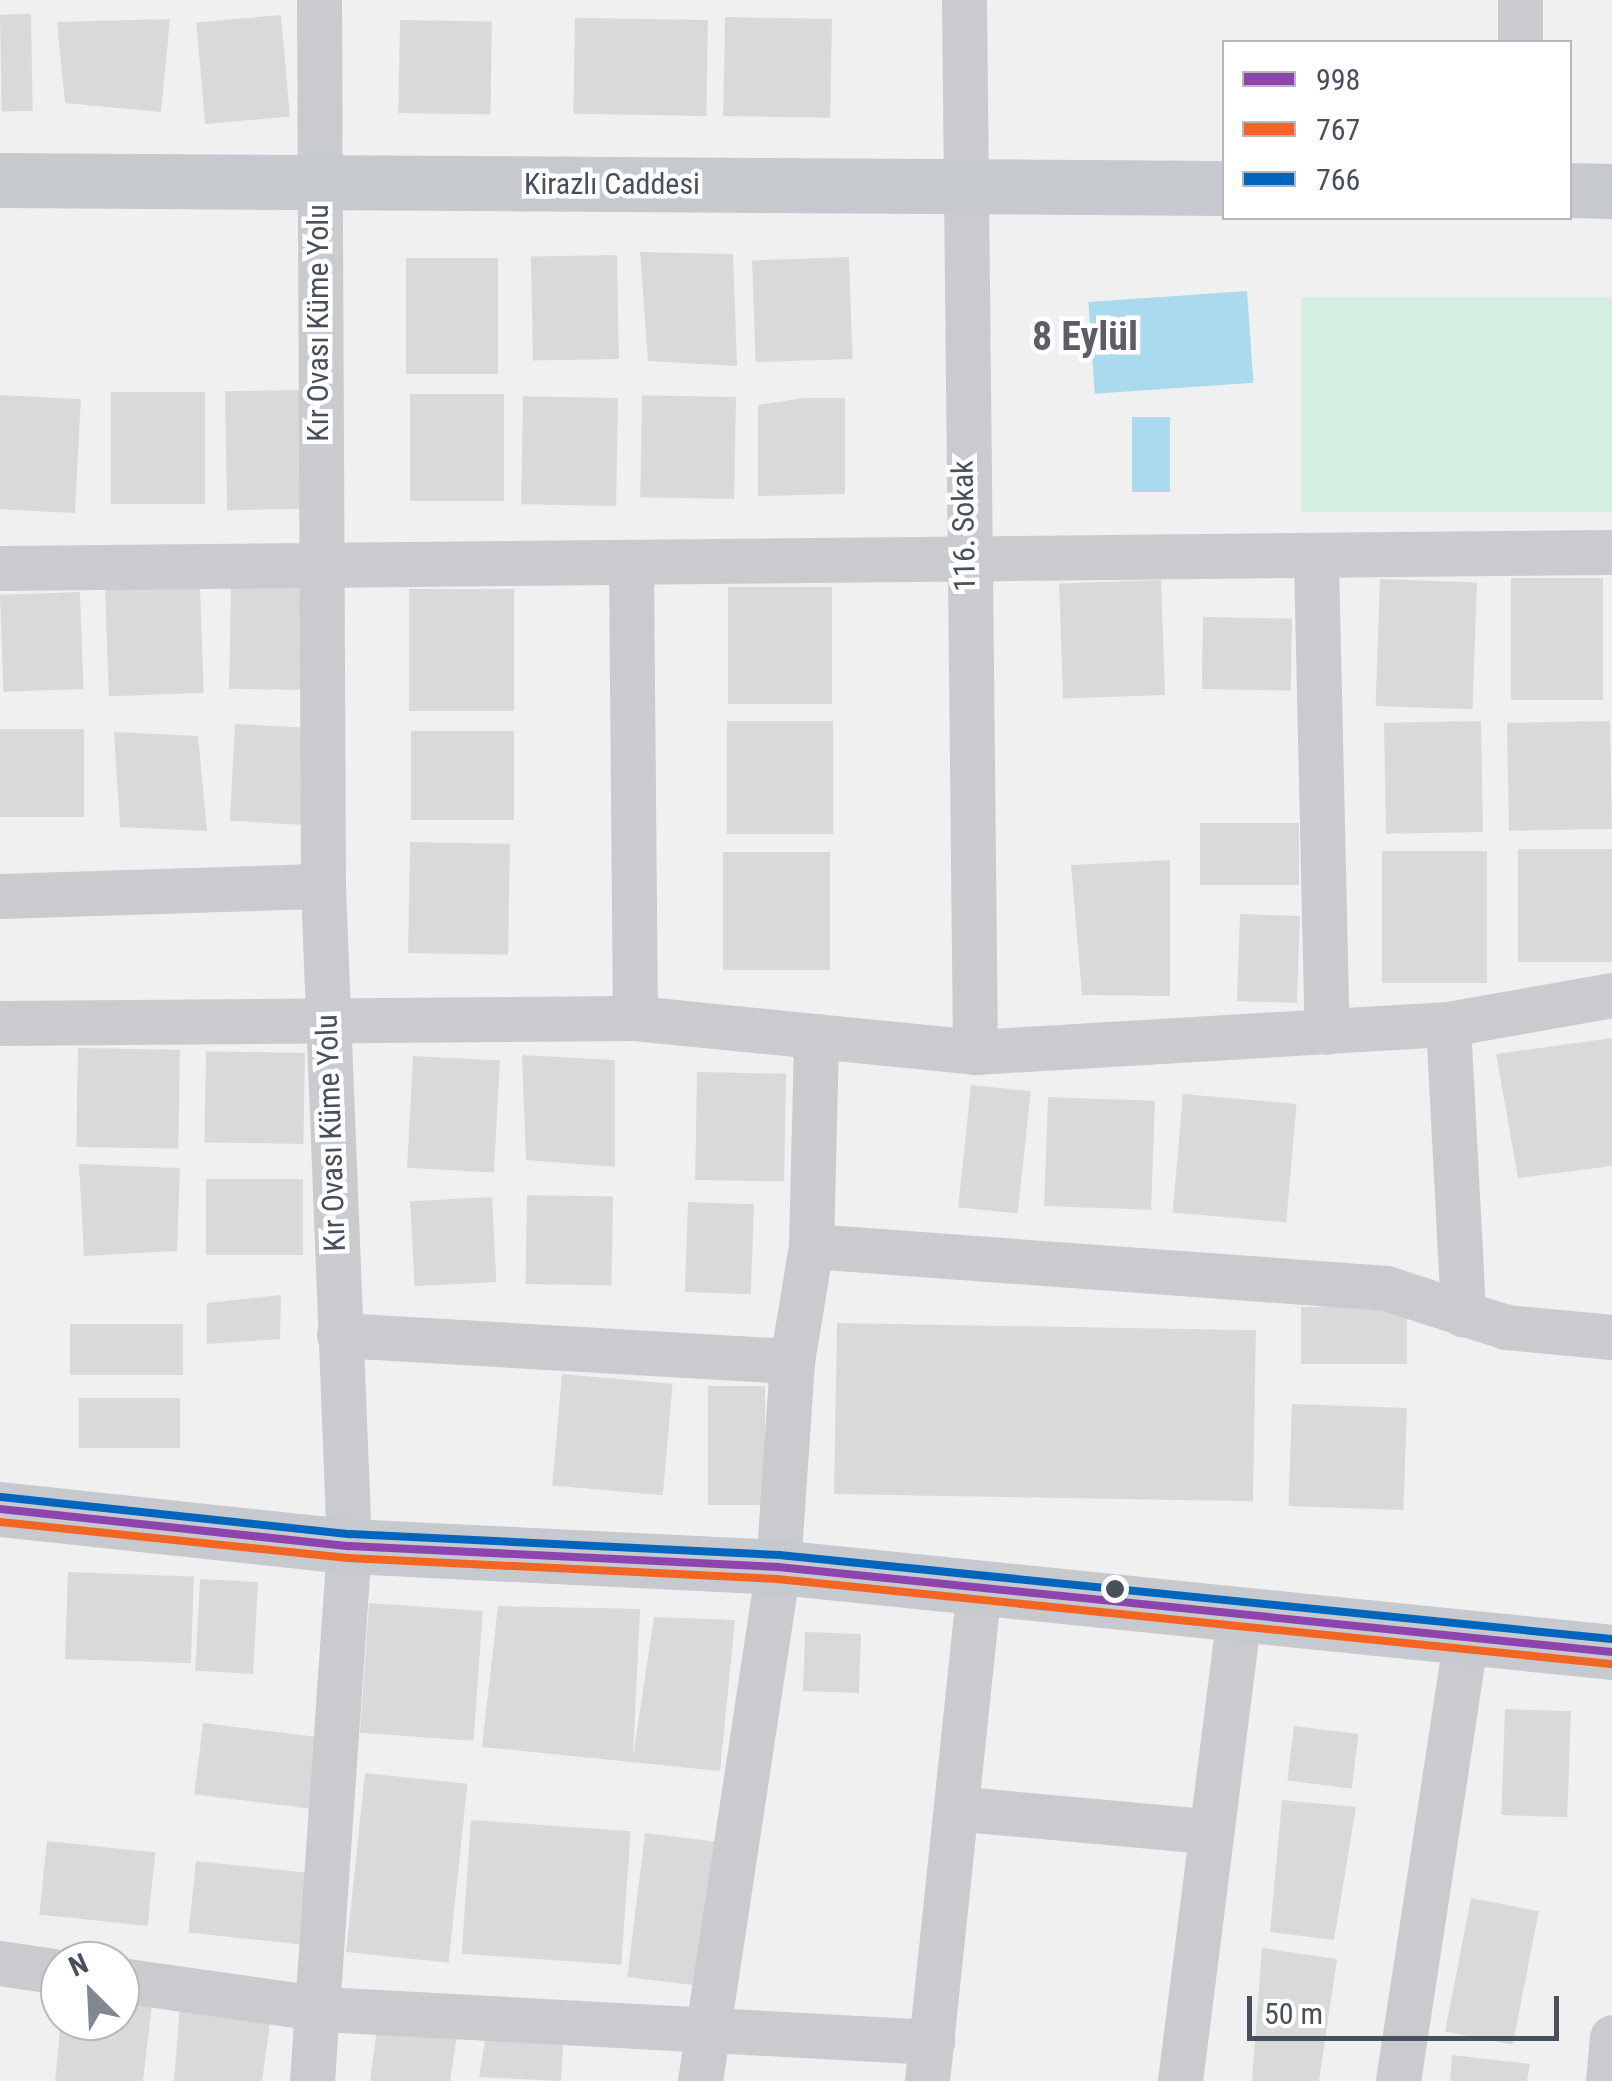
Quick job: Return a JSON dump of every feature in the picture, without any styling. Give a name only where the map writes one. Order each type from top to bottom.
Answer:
[{"type":"main road","name":"Kirazlı Caddesi","points":[[0,180],[1222,188]]},
{"type":"main road","points":[[1572,190],[1612,191]]},
{"type":"main road","points":[[0,1510],[350,1546],[778,1567],[1612,1652]]},
{"type":"street","name":"Kır Ovası Küme Yolu","points":[[312,2081],[323,2010],[350,1546],[323,886],[319,0]]},
{"type":"street","name":"116. Sokak","points":[[964,0],[960,186],[975,1052]]},
{"type":"street","points":[[1520,0],[1520,40]]},
{"type":"street","points":[[0,568],[320,564],[964,565],[1316,561],[1612,552]]},
{"type":"street","points":[[1316,561],[1327,1032]]},
{"type":"street","points":[[631,566],[635,1018]]},
{"type":"street","points":[[0,896],[323,886]]},
{"type":"street","points":[[0,1023],[635,1018],[975,1052],[1448,1024],[1612,995]]},
{"type":"street","points":[[1448,1024],[1463,1315]]},
{"type":"street","points":[[700,2081],[711,2029],[778,1567],[792,1361],[811,1246],[816,1036]]},
{"type":"street","points":[[811,1246],[1386,1288],[1463,1315],[1612,1337]]},
{"type":"street","points":[[340,1335],[792,1361]]},
{"type":"street","points":[[140,1983],[323,2010],[711,2029],[929,2062],[962,1809],[979,1587]]},
{"type":"street","points":[[1180,2081],[1207,1831],[1239,1614]]},
{"type":"street","points":[[1398,2081],[1466,1637]]},
{"type":"street","points":[[962,1809],[1207,1831]]},
{"type":"street","points":[[0,1963],[40,1969]]},
{"type":"street","points":[[1608,2081],[1612,2037]]},
{"type":"green space","points":[[1301,297],[1612,297],[1612,512],[1301,512]]},
{"type":"water","points":[[1247,291],[1253,383],[1095,394],[1088,302]]},
{"type":"water","points":[[1132,417],[1170,417],[1170,492],[1132,492]]},
{"type":"building","points":[[31,14],[33,111],[2,112],[0,15]]},
{"type":"building","points":[[281,15],[290,117],[205,124],[196,22]]},
{"type":"building","points":[[725,17],[832,19],[830,118],[723,116]]},
{"type":"building","points":[[575,18],[708,20],[706,116],[573,114]]},
{"type":"building","points":[[170,19],[161,112],[65,103],[57,22]]},
{"type":"building","points":[[400,20],[492,22],[490,115],[398,113]]},
{"type":"building","points":[[640,252],[733,254],[737,366],[648,361]]},
{"type":"building","points":[[617,255],[619,359],[533,360],[531,257]]},
{"type":"building","points":[[849,257],[853,359],[756,362],[752,260]]},
{"type":"building","points":[[406,258],[498,258],[498,374],[406,374]]},
{"type":"building","points":[[301,390],[303,509],[227,510],[225,391]]},
{"type":"building","points":[[111,392],[205,392],[205,504],[111,504]]},
{"type":"building","points":[[410,394],[504,394],[504,501],[410,501]]},
{"type":"building","points":[[0,395],[81,399],[75,513],[0,509]]},
{"type":"building","points":[[642,395],[736,397],[734,499],[640,497]]},
{"type":"building","points":[[523,396],[618,398],[616,506],[521,504]]},
{"type":"building","points":[[803,398],[845,398],[845,494],[758,496],[758,405]]},
{"type":"building","points":[[1511,578],[1603,578],[1603,700],[1511,700]]},
{"type":"building","points":[[1380,579],[1477,582],[1473,709],[1376,706]]},
{"type":"building","points":[[1161,580],[1165,695],[1063,698],[1059,584]]},
{"type":"building","points":[[231,583],[305,584],[303,690],[229,689]]},
{"type":"building","points":[[200,586],[204,693],[109,696],[105,589]]},
{"type":"building","points":[[728,587],[832,587],[832,704],[728,704]]},
{"type":"building","points":[[409,589],[514,589],[514,711],[409,711]]},
{"type":"building","points":[[80,592],[83,689],[3,692],[0,595]]},
{"type":"building","points":[[1203,617],[1292,619],[1291,691],[1202,689]]},
{"type":"building","points":[[727,721],[833,721],[833,834],[727,834]]},
{"type":"building","points":[[1481,721],[1483,832],[1386,834],[1384,723]]},
{"type":"building","points":[[1610,721],[1612,829],[1509,831],[1507,723]]},
{"type":"building","points":[[235,724],[307,728],[302,825],[230,821]]},
{"type":"building","points":[[0,729],[84,729],[84,817],[0,817]]},
{"type":"building","points":[[411,731],[514,731],[514,820],[411,820]]},
{"type":"building","points":[[114,732],[198,736],[207,831],[120,827]]},
{"type":"building","points":[[1200,823],[1299,823],[1299,885],[1200,885]]},
{"type":"building","points":[[410,842],[510,844],[508,955],[408,953]]},
{"type":"building","points":[[1518,849],[1612,849],[1612,962],[1518,962]]},
{"type":"building","points":[[1382,851],[1487,851],[1487,983],[1382,983]]},
{"type":"building","points":[[723,852],[830,852],[830,970],[723,970]]},
{"type":"building","points":[[1170,860],[1170,996],[1082,995],[1071,865]]},
{"type":"building","points":[[1240,914],[1300,916],[1297,1003],[1237,1001]]},
{"type":"building","points":[[1612,1038],[1612,1166],[1518,1178],[1496,1054]]},
{"type":"building","points":[[78,1048],[180,1050],[178,1149],[76,1147]]},
{"type":"building","points":[[206,1051],[305,1053],[303,1144],[204,1142]]},
{"type":"building","points":[[522,1055],[615,1060],[615,1167],[526,1160]]},
{"type":"building","points":[[413,1056],[500,1061],[494,1172],[407,1168]]},
{"type":"building","points":[[697,1072],[786,1074],[784,1182],[695,1180]]},
{"type":"building","points":[[971,1085],[1031,1091],[1018,1214],[958,1207]]},
{"type":"building","points":[[1183,1094],[1297,1104],[1286,1222],[1173,1213]]},
{"type":"building","points":[[1048,1097],[1155,1101],[1151,1210],[1044,1206]]},
{"type":"building","points":[[79,1164],[180,1168],[177,1251],[84,1256]]},
{"type":"building","points":[[206,1179],[303,1179],[303,1255],[206,1255]]},
{"type":"building","points":[[527,1195],[613,1197],[611,1285],[525,1284]]},
{"type":"building","points":[[492,1197],[496,1282],[415,1286],[410,1201]]},
{"type":"building","points":[[688,1202],[754,1204],[751,1294],[685,1292]]},
{"type":"building","points":[[281,1295],[280,1339],[207,1344],[207,1303]]},
{"type":"building","points":[[1301,1307],[1407,1307],[1407,1364],[1301,1364]]},
{"type":"building","points":[[837,1323],[1256,1330],[1253,1501],[834,1494]]},
{"type":"building","points":[[70,1324],[183,1324],[183,1375],[70,1375]]},
{"type":"building","points":[[562,1374],[673,1384],[663,1495],[552,1486]]},
{"type":"building","points":[[708,1386],[765,1386],[765,1505],[708,1505]]},
{"type":"building","points":[[79,1398],[180,1398],[180,1448],[79,1448]]},
{"type":"building","points":[[1292,1404],[1407,1408],[1403,1510],[1288,1506]]},
{"type":"building","points":[[68,1572],[194,1576],[191,1663],[65,1659]]},
{"type":"building","points":[[200,1579],[258,1582],[253,1674],[195,1671]]},
{"type":"building","points":[[369,1603],[483,1611],[474,1741],[360,1733]]},
{"type":"building","points":[[498,1606],[640,1609],[633,1757],[654,1617],[735,1620],[720,1771],[482,1747]]},
{"type":"building","points":[[805,1632],[861,1634],[859,1693],[803,1691]]},
{"type":"building","points":[[1505,1709],[1571,1711],[1567,1817],[1501,1815]]},
{"type":"building","points":[[203,1723],[322,1738],[313,1809],[194,1794]]},
{"type":"building","points":[[1294,1726],[1359,1734],[1352,1789],[1287,1781]]},
{"type":"building","points":[[365,1773],[467,1784],[449,1963],[346,1952]]},
{"type":"building","points":[[1282,1800],[1356,1807],[1334,1940],[1270,1932]]},
{"type":"building","points":[[471,1820],[631,1831],[621,1965],[462,1954]]},
{"type":"building","points":[[645,1833],[714,1842],[697,1985],[627,1977]]},
{"type":"building","points":[[47,1841],[155,1852],[148,1926],[39,1915]]},
{"type":"building","points":[[196,1861],[317,1874],[310,1945],[188,1933]]},
{"type":"building","points":[[1471,1898],[1539,1911],[1513,2045],[1445,2032]]},
{"type":"building","points":[[1262,1948],[1337,1959],[1319,2081],[1252,2081]]},
{"type":"building","points":[[140,1995],[153,1996],[143,2081],[55,2081],[59,2041],[140,2041]]},
{"type":"building","points":[[180,2006],[271,2016],[262,2081],[174,2081]]},
{"type":"building","points":[[488,2022],[564,2032],[561,2081],[479,2077]]},
{"type":"building","points":[[377,2028],[457,2036],[450,2081],[370,2081]]},
{"type":"building","points":[[1452,2055],[1530,2064],[1527,2081],[1450,2081]]},
{"type":"transit line","name":"766","points":[[1,1497],[350,1534],[779,1555],[1612,1639]]},
{"type":"transit line","name":"998","points":[[0,1509],[349,1546],[778,1567],[1612,1652]]},
{"type":"transit line","name":"767","points":[[0,1522],[348,1558],[777,1579],[1611,1664]]},
{"type":"district","name":"8 Eylül","points":[[1085,337]]}]
